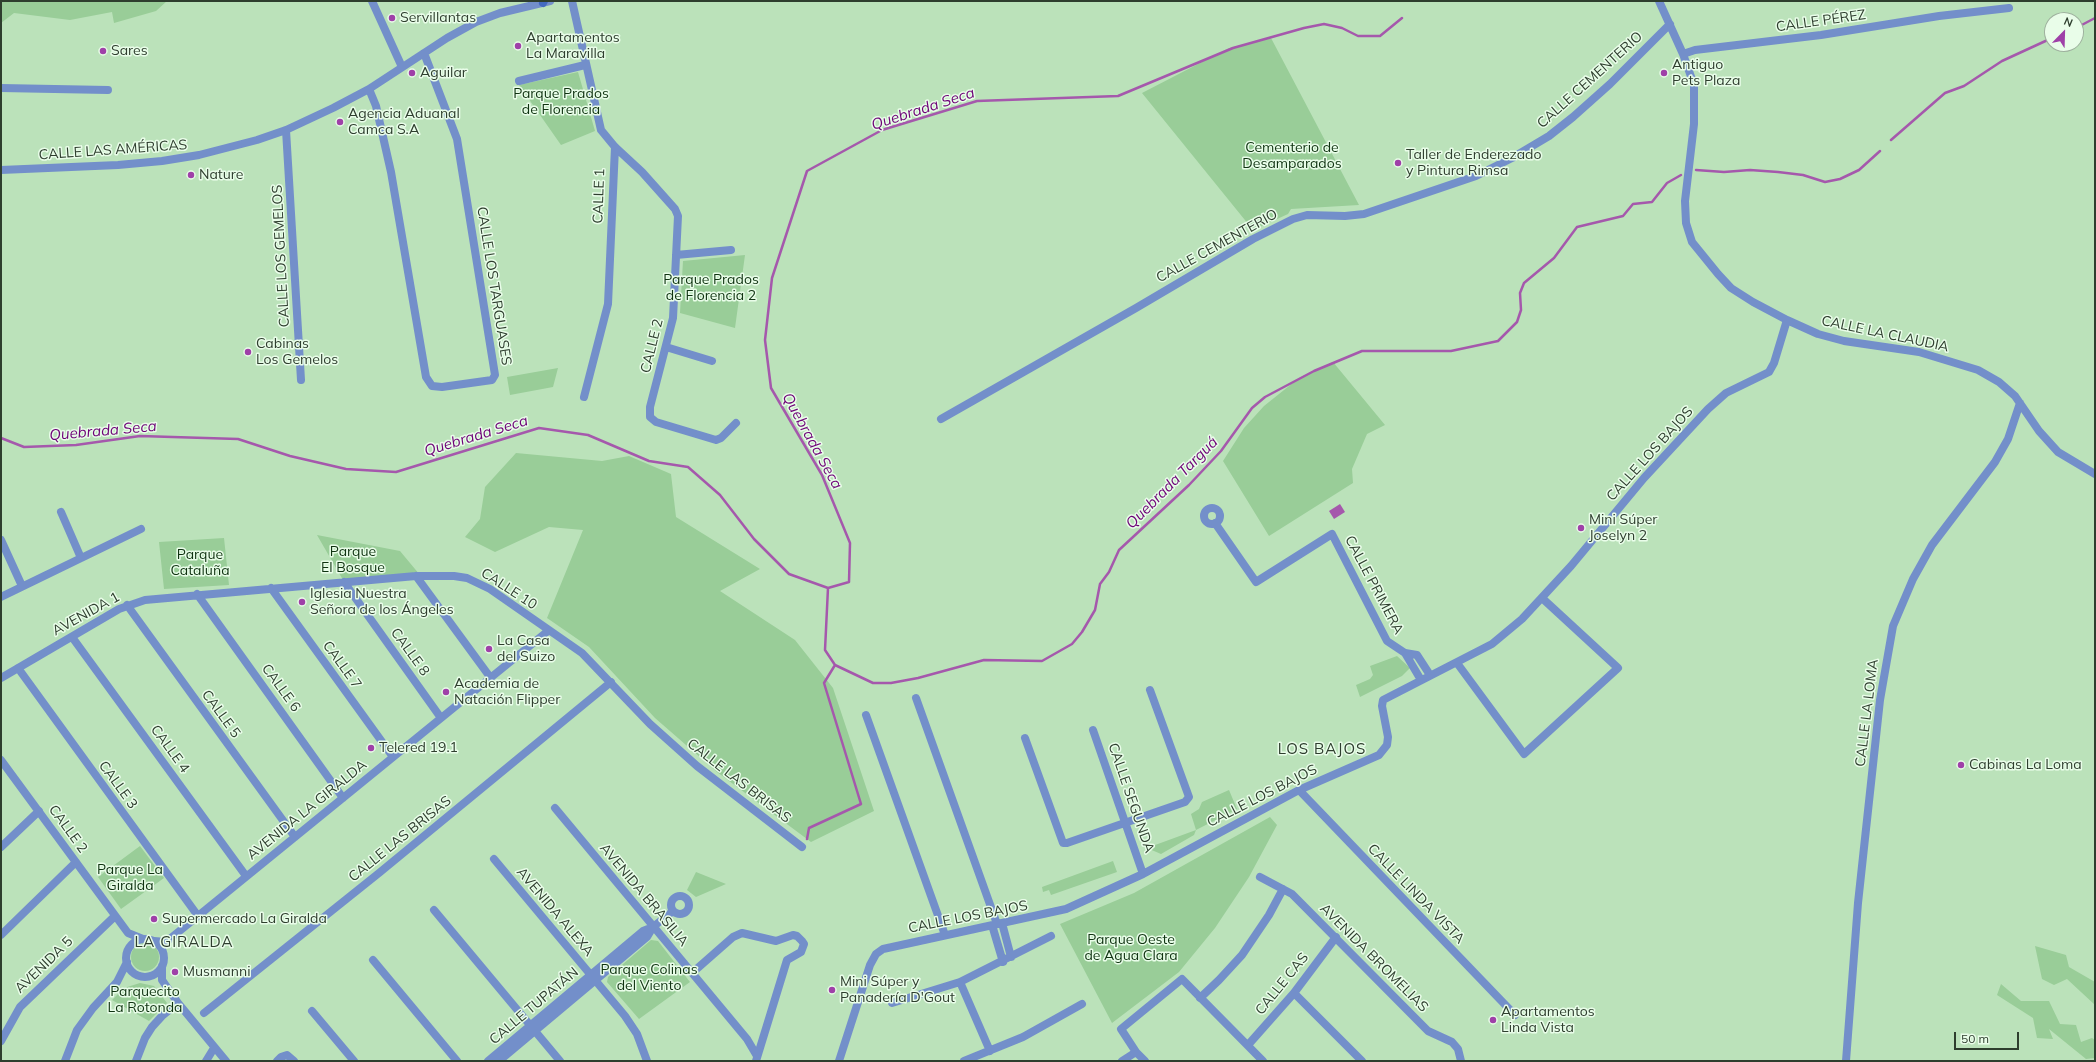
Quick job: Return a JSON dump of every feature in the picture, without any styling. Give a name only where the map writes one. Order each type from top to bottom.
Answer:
[{"type":"street","points":[[372,1],[402,67]]},
{"type":"street","points":[[572,1],[585,65],[601,130],[615,147]]},
{"type":"street","name":"CALLE LA CLAUDIA","points":[[1659,1],[1684,54],[1694,85],[1694,124],[1685,201],[1686,223],[1689,233],[1705,260],[1731,288],[1787,320],[1828,337],[1874,346],[1919,352],[1971,367],[1999,382],[2015,396],[2039,431],[2058,452],[2095,474]]},
{"type":"street","name":"CALLE LAS AMÉRICAS","points":[[1,170],[118,165],[183,158],[257,140],[286,130],[369,89],[424,53],[476,22],[500,13],[546,2]]},
{"type":"street","name":"CALLE PÉREZ","points":[[1684,54],[1695,50],[1821,35],[1939,16],[2009,8]]},
{"type":"street","name":"CALLE CEMENTERIO","points":[[941,419],[1136,308],[1253,239],[1293,219],[1307,215],[1345,216],[1364,214],[1476,176],[1512,158],[1549,136],[1573,117],[1610,84],[1670,24]]},
{"type":"street","name":"CALLE LOS TARGUASES","points":[[369,89],[376,106],[391,172],[426,377],[432,386],[442,387],[492,380],[495,375],[457,139],[424,53]]},
{"type":"street","points":[[519,81],[585,65]]},
{"type":"street","points":[[1,88],[108,90]]},
{"type":"street","name":"CALLE LOS GEMELOS","points":[[286,130],[301,380]]},
{"type":"street","name":"CALLE 2","points":[[615,147],[642,172],[675,209],[678,216],[673,318],[650,407],[650,417],[656,422],[716,440],[721,438],[736,423]]},
{"type":"street","name":"CALLE 1","points":[[584,397],[608,304],[615,147]]},
{"type":"street","points":[[676,255],[731,250]]},
{"type":"street","name":"CALLE LOS BAJOS","points":[[839,1061],[873,958],[880,951],[888,947],[1066,909],[1143,874],[1299,790],[1379,755],[1387,745],[1388,737],[1382,706],[1383,700],[1457,663],[1507,634],[1542,598],[1644,478],[1708,409],[1726,393],[1769,372],[1774,363],[1787,320]]},
{"type":"street","points":[[666,347],[712,362]]},
{"type":"street","name":"CALLE LA LOMA","points":[[1846,1061],[1858,902],[1880,700],[1892,626],[1913,579],[1932,545],[1995,462],[2008,439],[2020,404]]},
{"type":"street","points":[[61,512],[81,558]]},
{"type":"street","name":"CALLE PRIMERA","points":[[1215,523],[1256,582],[1332,534],[1388,641],[1405,653],[1417,655],[1430,676]]},
{"type":"street","points":[[1,597],[141,529]]},
{"type":"street","points":[[1,540],[22,586]]},
{"type":"street","points":[[416,576],[490,677]]},
{"type":"street","name":"AVENIDA 1","points":[[1,678],[127,605],[145,600],[197,594],[416,576],[454,576]]},
{"type":"street","name":"CALLE 10","points":[[454,576],[478,582],[490,589],[548,631]]},
{"type":"street","name":"CALLE 8","points":[[344,582],[441,718]]},
{"type":"street","name":"CALLE 7","points":[[271,588],[393,757]]},
{"type":"street","name":"CALLE 6","points":[[197,594],[343,798]]},
{"type":"street","points":[[1457,663],[1524,754],[1618,668],[1542,598]]},
{"type":"street","name":"CALLE 5","points":[[127,605],[295,837]]},
{"type":"street","name":"AVENIDA LA GIRALDA","points":[[166,942],[548,631]]},
{"type":"street","name":"CALLE LAS BRISAS","points":[[548,631],[582,653],[612,682],[650,724],[697,766],[802,847]]},
{"type":"street","name":"CALLE 4","points":[[72,637],[246,876]]},
{"type":"street","points":[[1405,653],[1421,680]]},
{"type":"street","name":"CALLE 3","points":[[18,668],[198,916]]},
{"type":"street","name":"CALLE LAS BRISAS","points":[[204,1013],[379,873],[612,682]]},
{"type":"street","points":[[1025,738],[1063,843],[1067,844],[1127,824],[1187,800],[1188,797],[1150,690]]},
{"type":"street","points":[[916,698],[997,924],[1011,957]]},
{"type":"street","points":[[866,715],[945,935]]},
{"type":"street","name":"CALLE SEGUNDA","points":[[1093,730],[1127,824],[1143,874]]},
{"type":"street","name":"CALLE 2","points":[[1,760],[128,933]]},
{"type":"street","name":"CALLE LINDA VISTA","points":[[1299,790],[1515,1015]]},
{"type":"street","name":"AVENIDA BRASILIA","points":[[555,808],[747,1039],[757,1058]]},
{"type":"street","points":[[1,847],[39,811]]},
{"type":"street","name":"AVENIDA ALEXA","points":[[494,859],[625,1016],[638,1034],[647,1061]]},
{"type":"street","points":[[1,935],[76,862]]},
{"type":"street","name":"AVENIDA BROMELIAS","points":[[1260,877],[1292,894],[1428,1032],[1452,1042],[1458,1049],[1461,1061]]},
{"type":"street","points":[[1200,998],[1242,955],[1269,915],[1283,889]]},
{"type":"street","points":[[434,910],[560,1061]]},
{"type":"street","name":"CALLE TUPATÁN","points":[[488,1061],[533,1028],[593,978],[643,931],[653,927],[673,911]]},
{"type":"street","name":"AVENIDA 5","points":[[1,1041],[20,1007],[115,916]]},
{"type":"street","points":[[997,924],[1003,962]]},
{"type":"street","points":[[65,1061],[77,1030],[117,982],[127,962],[128,933],[143,939],[166,942],[162,966],[162,980],[178,1003],[226,1061]]},
{"type":"street","points":[[692,973],[733,936],[742,933],[776,941],[797,936],[802,941],[804,944],[801,952],[787,960],[757,1058]]},
{"type":"street","points":[[892,1003],[960,982],[1003,962],[1051,936]]},
{"type":"street","name":"CALLE CAS","points":[[1248,1045],[1294,993],[1336,937]]},
{"type":"street","points":[[128,952],[133,944],[143,939]]},
{"type":"street","points":[[154,941],[162,948],[164,954]]},
{"type":"street","points":[[373,960],[457,1061]]},
{"type":"street","points":[[127,962],[132,972],[137,975]]},
{"type":"street","points":[[150,976],[162,966]]},
{"type":"street","points":[[117,982],[127,977],[137,975],[150,976],[162,980]]},
{"type":"street","points":[[1145,1061],[1136,1052],[1121,1029],[1182,979],[1263,1061]]},
{"type":"street","points":[[960,982],[990,1051]]},
{"type":"street","points":[[1294,993],[1362,1061]]},
{"type":"street","points":[[136,1061],[145,1038],[152,1027],[162,1016],[178,1003]]},
{"type":"street","points":[[964,1061],[1023,1037],[1082,1004]]},
{"type":"street","points":[[312,1011],[354,1061]]},
{"type":"street","name":"CALLE TUPATÁN","points":[[499,1061],[533,1028]]},
{"type":"street","points":[[206,1061],[214,1048]]},
{"type":"street","points":[[1122,1061],[1136,1052]]},
{"type":"street","points":[[277,1061],[281,1057],[287,1055],[294,1061]]},
{"type":"green space","points":[[1,1],[167,1],[156,11],[114,23],[112,12],[70,20],[14,13],[1,23]]},
{"type":"green space","name":"Cementerio de Desamparados","points":[[1271,38],[1359,205],[1291,209],[1288,214],[1253,230],[1142,93],[1229,48]]},
{"type":"green space","name":"Parque Prados de Florencia","points":[[578,72],[595,131],[561,145],[519,85]]},
{"type":"green space","name":"Parque Prados de Florencia 2","points":[[745,255],[735,328],[680,313],[683,261]]},
{"type":"green space","points":[[1333,362],[1385,425],[1367,434],[1352,469],[1353,483],[1269,536],[1223,461],[1244,428],[1264,406],[1299,378]]},
{"type":"green space","points":[[558,368],[553,387],[510,395],[507,377]]},
{"type":"green space","points":[[516,453],[602,461],[629,456],[671,474],[676,517],[760,569],[720,591],[795,640],[833,688],[874,811],[811,842],[717,772],[655,718],[589,647],[547,618],[583,530],[549,527],[495,552],[465,537],[480,519],[485,487]]},
{"type":"green space","name":"Parque El Bosque","points":[[317,535],[400,551],[420,575],[343,580]]},
{"type":"green space","name":"Parque Cataluña","points":[[224,538],[229,585],[164,589],[159,542]]},
{"type":"green space","points":[[1397,656],[1410,668],[1402,676],[1360,697],[1356,685],[1370,679],[1373,675],[1370,666]]},
{"type":"green space","points":[[1229,790],[1237,809],[1196,830],[1191,814],[1199,809],[1202,802]]},
{"type":"green space","name":"Parque Oeste de Agua Clara","points":[[1270,817],[1277,825],[1249,877],[1215,928],[1179,972],[1112,1023],[1060,924],[1134,893]]},
{"type":"green space","points":[[1196,830],[1194,835],[1161,854],[1147,848]]},
{"type":"green space","name":"Parque La Giralda","points":[[140,846],[164,878],[121,909],[98,877]]},
{"type":"green space","points":[[1113,861],[1117,872],[1051,895],[1049,890],[1043,892],[1042,887]]},
{"type":"green space","points":[[696,872],[726,884],[696,897],[687,890]]},
{"type":"green space","name":"Parque Colinas del Viento","points":[[651,940],[658,941],[690,982],[639,1019],[607,982],[608,977]]},
{"type":"green space","points":[[145,943],[155,947],[159,957],[155,967],[145,971],[135,967],[131,957],[135,947]]},
{"type":"green space","points":[[2035,946],[2066,955],[2069,967],[2095,982],[2095,1005],[2067,979],[2054,985],[2042,979]]},
{"type":"green space","name":"Parquecito La Rotonda","points":[[140,983],[154,986],[167,1003],[149,1021],[112,1000],[124,988]]},
{"type":"green space","points":[[2001,984],[2021,1001],[2049,1001],[2060,1024],[2076,1025],[2081,1042],[2092,1038],[2095,1040],[2095,1058],[2086,1059],[2049,1029],[2053,1039],[2037,1038],[2033,1018],[1997,995]]},
{"type":"shaded area","points":[[1340,504],[1345,512],[1334,519],[1329,511]]},
{"type":"waterway","name":"Quebrada Seca","points":[[1,438],[24,447],[76,445],[140,436],[238,439],[290,456],[346,469],[396,472],[539,428],[588,435],[649,461],[688,467],[720,495],[754,539],[789,574],[828,588],[849,582],[850,543],[822,475],[771,388],[765,340],[772,278],[807,171],[882,130],[977,101],[1118,96],[1233,48],[1304,28],[1324,24],[1342,28],[1358,36],[1380,36],[1402,18]]},
{"type":"waterway","name":"Quebrada Targuá","points":[[2084,24],[2095,18]]},
{"type":"waterway","name":"Quebrada Targuá","points":[[1891,140],[1945,93],[1964,86],[2002,61],[2044,42]]},
{"type":"waterway","name":"Quebrada Targuá","points":[[1696,170],[1724,172],[1750,170],[1778,172],[1803,175],[1825,182],[1840,179],[1859,170],[1880,151]]},
{"type":"waterway","name":"Quebrada Targuá","points":[[828,588],[825,650],[835,665],[873,683],[891,683],[918,678],[984,660],[1042,661],[1072,644],[1082,632],[1095,610],[1100,584],[1109,572],[1119,550],[1189,485],[1221,451],[1252,408],[1265,397],[1314,371],[1362,351],[1451,351],[1498,341],[1517,322],[1521,310],[1520,293],[1524,283],[1554,258],[1577,227],[1623,216],[1633,204],[1652,202],[1667,183],[1681,175]]},
{"type":"waterway","points":[[807,839],[809,828],[861,804],[824,683],[835,665]]},
{"type":"place","name":"Servillantas","points":[[392,18]]},
{"type":"place","name":"Apartamentos La Maravilla","points":[[518,46]]},
{"type":"place","name":"Sares","points":[[103,51]]},
{"type":"place","name":"Aguilar","points":[[412,73]]},
{"type":"place","name":"Antiguo Pets Plaza","points":[[1664,73]]},
{"type":"place","name":"Agencia Aduanal Camca S.A","points":[[340,122]]},
{"type":"place","name":"Taller de Enderezado y Pintura Rimsa","points":[[1398,163]]},
{"type":"place","name":"Nature","points":[[191,175]]},
{"type":"place","name":"Cabinas Los Gemelos","points":[[248,352]]},
{"type":"place","name":"Mini Súper Joselyn 2","points":[[1581,528]]},
{"type":"place","name":"Iglesia Nuestra Señora de los Ángeles","points":[[302,602]]},
{"type":"place","name":"La Casa del Suizo","points":[[489,649]]},
{"type":"place","name":"Academia de Natación Flipper","points":[[446,692]]},
{"type":"place","name":"Telered 19.1","points":[[371,748]]},
{"type":"place","name":"Cabinas La Loma","points":[[1961,765]]},
{"type":"place","name":"Supermercado La Giralda","points":[[154,919]]},
{"type":"place","name":"Musmanni","points":[[175,972]]},
{"type":"place","name":"Mini Súper y Panadería D'Gout","points":[[832,990]]},
{"type":"place","name":"Apartamentos Linda Vista","points":[[1493,1020]]},
{"type":"district","name":"LOS BAJOS","points":[[1322,749]]},
{"type":"district","name":"LA GIRALDA","points":[[184,942]]}]
